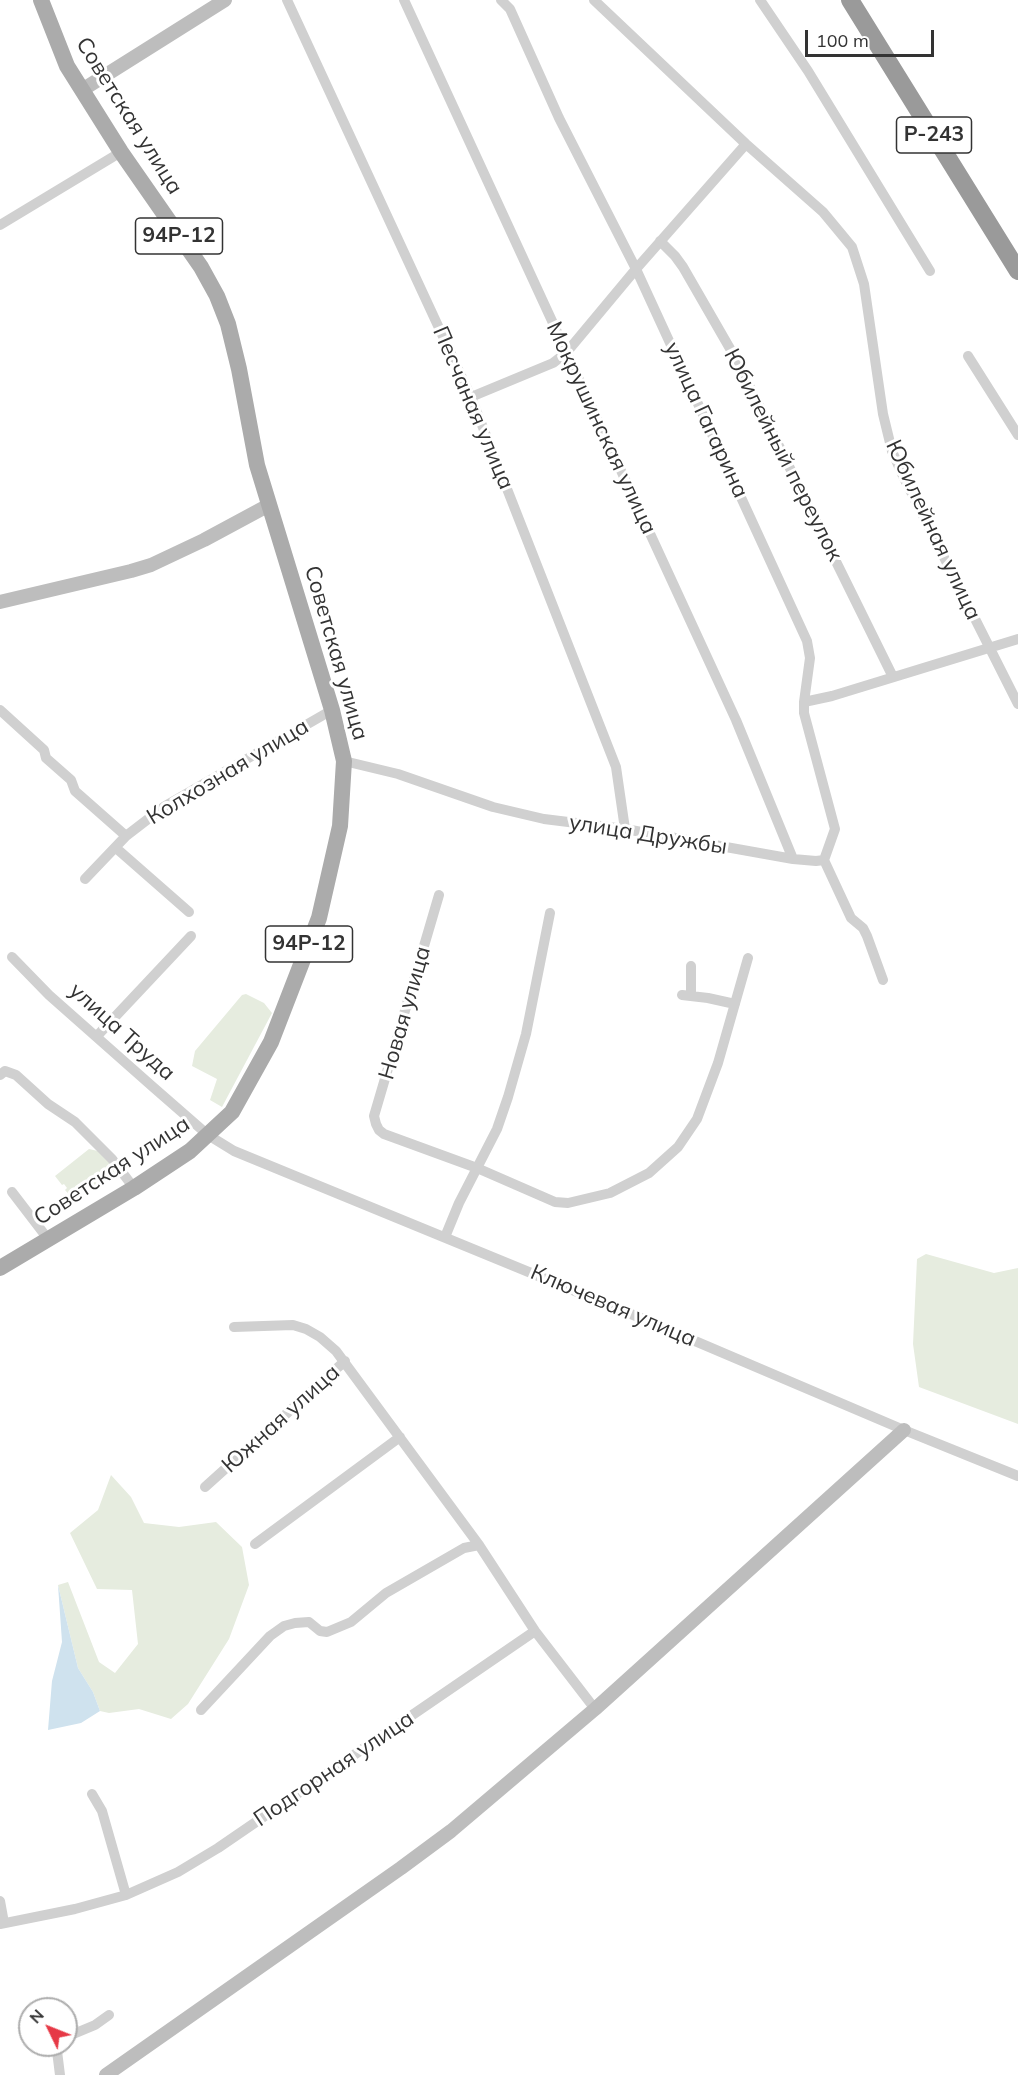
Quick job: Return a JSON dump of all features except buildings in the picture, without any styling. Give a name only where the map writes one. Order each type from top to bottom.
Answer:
[{"type":"highway","name":"Р-243","points":[[850,0],[1018,271]]},
{"type":"main road","name":"Советская улица","points":[[0,1268],[134,1188],[190,1151],[232,1112],[271,1042],[319,918],[340,826],[344,762],[332,710],[257,465],[239,369],[228,324],[217,296],[201,267],[121,152],[67,66],[41,0]]},
{"type":"street","points":[[82,90],[225,0]]},
{"type":"street","name":"Песчаная улица","points":[[287,0],[471,397],[616,767],[625,829]]},
{"type":"street","name":"Мокрушинская улица","points":[[404,0],[736,720],[794,859]]},
{"type":"street","name":"улица Гагарина","points":[[501,0],[510,9],[559,117],[636,268],[807,641],[810,657],[804,713],[835,829],[824,860]]},
{"type":"street","name":"Юбилейная улица","points":[[594,0],[746,144],[823,212],[852,247],[864,284],[883,414],[892,451],[1018,704]]},
{"type":"street","points":[[760,0],[808,71],[930,271]]},
{"type":"street","points":[[471,397],[553,363],[566,352],[636,268],[746,144]]},
{"type":"street","points":[[0,225],[121,152]]},
{"type":"street","name":"Юбилейный переулок","points":[[660,241],[683,267],[736,359],[893,677]]},
{"type":"street","points":[[968,356],[1018,435]]},
{"type":"street","points":[[0,602],[151,565],[269,505]]},
{"type":"street","points":[[804,702],[832,696],[1018,639]]},
{"type":"street","name":"Колхозная улица","points":[[0,710],[44,750],[46,758],[71,780],[75,791],[126,836]]},
{"type":"street","name":"Колхозная улица","points":[[85,879],[126,836],[165,806],[332,710]]},
{"type":"street","name":"улица Дружбы","points":[[344,762],[398,774],[493,807],[544,819],[625,829],[794,859],[824,860]]},
{"type":"street","points":[[116,848],[189,912]]},
{"type":"street","points":[[824,860],[851,918],[863,928],[867,936],[883,980]]},
{"type":"street","name":"Новая улица","points":[[440,895],[374,1116],[379,1130],[384,1134],[477,1168]]},
{"type":"street","points":[[445,1237],[459,1203],[497,1129],[511,1086],[526,1034],[550,913]]},
{"type":"street","points":[[97,1036],[191,936]]},
{"type":"street","name":"улица Труда","points":[[12,957],[49,995],[208,1135]]},
{"type":"street","points":[[477,1168],[555,1202],[568,1203],[610,1193],[649,1173],[678,1147],[697,1119],[717,1063],[748,958]]},
{"type":"street","points":[[691,966],[686,995],[735,1004]]},
{"type":"street","points":[[0,1075],[5,1071],[16,1075],[48,1104],[75,1122],[112,1159],[134,1188]]},
{"type":"street","name":"Ключевая улица","points":[[208,1135],[234,1151],[637,1316],[1018,1476]]},
{"type":"street","points":[[12,1192],[48,1239]]},
{"type":"street","name":"Южная улица","points":[[205,1486],[345,1361],[320,1337],[293,1325],[234,1328]]},
{"type":"street","points":[[345,1361],[479,1545],[535,1631],[595,1709]]},
{"type":"street","points":[[106,2075],[451,1831],[595,1709],[904,1430]]},
{"type":"street","points":[[255,1544],[400,1437]]},
{"type":"street","points":[[201,1710],[270,1636],[284,1626],[309,1622],[320,1631],[327,1632],[351,1622],[386,1593],[464,1548],[479,1545]]},
{"type":"street","name":"Подгорная улица","points":[[0,1900],[2,1924],[75,1909],[126,1895],[178,1872],[218,1848],[535,1631]]},
{"type":"street","points":[[92,1794],[102,1811],[126,1895]]},
{"type":"street","points":[[78,2032],[95,2025],[109,2015]]},
{"type":"street","points":[[59,2057],[60,2075]]},
{"type":"shaded area","points":[[246,994],[264,1003],[272,1013],[222,1107],[210,1100],[217,1079],[192,1066],[195,1051],[242,995]]},
{"type":"shaded area","points":[[89,1149],[102,1152],[116,1172],[109,1180],[74,1200],[65,1190],[67,1188],[64,1184],[62,1185],[55,1176]]},
{"type":"shaded area","points":[[926,1254],[994,1273],[1018,1268],[1018,1424],[919,1387],[913,1344],[917,1259]]},
{"type":"shaded area","points":[[111,1475],[131,1497],[144,1523],[179,1527],[216,1522],[242,1547],[249,1585],[229,1639],[188,1704],[171,1719],[139,1709],[109,1713],[100,1711],[93,1692],[78,1668],[58,1585],[68,1582],[99,1662],[115,1673],[138,1644],[132,1590],[97,1589],[70,1533],[98,1510]]},
{"type":"water","points":[[58,1585],[78,1668],[93,1692],[100,1711],[81,1723],[48,1730],[52,1681],[62,1642]]}]
